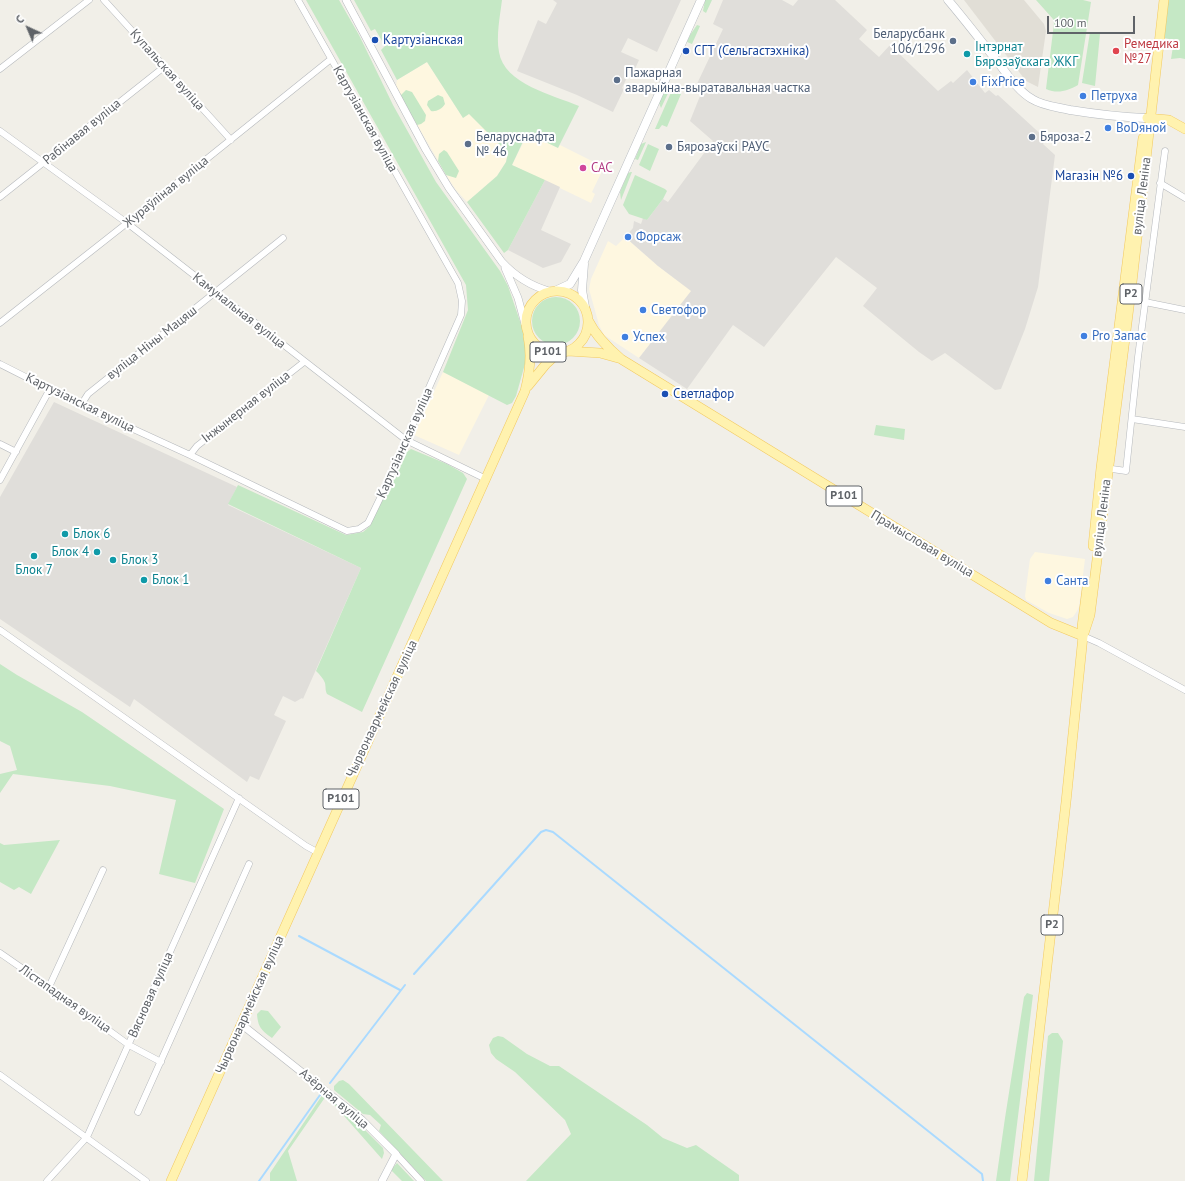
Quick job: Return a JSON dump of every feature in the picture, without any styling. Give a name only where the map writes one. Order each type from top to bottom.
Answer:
[{"type":"main road","points":[[553,291],[570,284],[584,261],[701,0]]},
{"type":"main road","points":[[948,0],[961,14],[1023,93],[1030,99],[1039,103],[1061,108],[1102,115],[1169,120],[1185,129]]},
{"type":"main road","name":"вуліца Леніна","points":[[1083,636],[1083,614],[1131,291],[1159,0]]},
{"type":"main road","name":"вуліца Леніна","points":[[1148,118],[1164,0]]},
{"type":"main road","points":[[584,261],[582,290],[584,307]]},
{"type":"main road","name":"Р101","points":[[553,291],[565,291],[580,300],[584,307],[588,320],[587,329],[577,346],[568,351],[558,353],[546,352],[536,346],[528,336],[525,324],[526,313],[531,303],[539,296],[553,291]]},
{"type":"main road","name":"Прамысловая вуліца","points":[[588,320],[602,342],[621,358],[1051,623],[1083,636]]},
{"type":"main road","name":"Чырвонаармейская вуліца","points":[[171,1181],[525,390],[531,355],[528,336]]},
{"type":"main road","name":"Прамысловая вуліца","points":[[568,351],[600,353],[621,358]]},
{"type":"main road","name":"Чырвонаармейская вуліца","points":[[525,390],[546,364],[558,353]]},
{"type":"main road","name":"вуліца Леніна","points":[[1083,636],[1090,615],[1105,468]]},
{"type":"main road","points":[[1061,627],[1069,627],[1075,624],[1083,614]]},
{"type":"main road","name":"Р2","points":[[1022,1181],[1066,802],[1083,636]]},
{"type":"street","points":[[0,69],[89,0]]},
{"type":"street","name":"Купальская вуліца","points":[[104,0],[231,140]]},
{"type":"street","name":"Картузіанская вуліца","points":[[0,364],[80,405],[190,455],[347,531],[359,529],[368,523],[461,315],[462,301],[458,283],[298,0]]},
{"type":"street","points":[[346,0],[426,150],[449,188],[510,271],[521,279],[541,289],[553,291]]},
{"type":"street","name":"Жураўліная вуліца","points":[[0,323],[331,59]]},
{"type":"street","name":"Рабінавая вуліца","points":[[0,197],[164,67]]},
{"type":"street","name":"Камунальная вуліца","points":[[0,130],[127,223],[406,440],[486,479]]},
{"type":"street","points":[[1105,468],[1126,471],[1145,302],[1165,151]]},
{"type":"street","points":[[1160,183],[1185,198]]},
{"type":"street","name":"вуліца Ніны Мацяш","points":[[80,405],[88,394],[283,238]]},
{"type":"street","points":[[502,262],[518,298],[525,324]]},
{"type":"street","points":[[1145,302],[1185,310]]},
{"type":"street","name":"Інжынерная вуліца","points":[[190,455],[197,446],[304,362]]},
{"type":"street","points":[[0,480],[50,389]]},
{"type":"street","points":[[1132,419],[1185,427]]},
{"type":"street","points":[[0,444],[16,452]]},
{"type":"street","points":[[0,630],[306,846],[317,852]]},
{"type":"street","points":[[1083,636],[1099,643],[1185,690]]},
{"type":"street","name":"Вясновая вуліца","points":[[47,1181],[87,1137],[239,798]]},
{"type":"street","points":[[138,1112],[249,864]]},
{"type":"street","points":[[49,987],[103,870]]},
{"type":"street","name":"Лістападная вуліца","points":[[0,953],[129,1045],[161,1062]]},
{"type":"street","name":"Азёрная вуліца","points":[[241,1024],[362,1120],[421,1181]]},
{"type":"street","points":[[0,1076],[87,1137],[146,1181]]},
{"type":"street","points":[[382,1181],[396,1154]]},
{"type":"shaded area","points":[[553,0],[681,0],[657,52],[628,38],[621,52],[639,60],[634,71],[631,69],[622,88],[624,89],[613,112],[577,95],[517,71],[538,20],[546,24],[557,3]]},
{"type":"shaded area","points":[[723,0],[782,0],[793,6],[798,0],[835,0],[867,30],[859,39],[879,57],[890,45],[938,91],[951,81],[953,83],[967,70],[985,93],[989,90],[996,96],[998,95],[1046,139],[1043,144],[1055,155],[1038,287],[1025,329],[1001,389],[995,390],[945,353],[932,361],[919,352],[863,306],[877,288],[836,257],[764,347],[733,325],[687,389],[639,358],[691,291],[658,266],[625,237],[633,228],[634,221],[641,224],[643,218],[647,220],[663,199],[668,202],[713,141],[690,121],[702,91],[695,88],[723,29],[713,24]]},
{"type":"shaded area","points":[[964,0],[1024,0],[1044,24],[1046,31],[1038,87],[1026,81]]},
{"type":"shaded area","points":[[427,62],[463,118],[469,113],[508,153],[506,162],[497,176],[467,202],[450,181],[396,86],[397,80]]},
{"type":"shaded area","points":[[528,133],[558,148],[560,145],[604,167],[592,192],[595,194],[591,203],[512,165]]},
{"type":"shaded area","points":[[545,180],[560,187],[541,230],[571,244],[561,262],[543,268],[508,250]]},
{"type":"shaded area","points":[[625,237],[658,266],[692,291],[639,358],[604,335],[599,325],[589,289],[591,279],[608,241],[616,246]]},
{"type":"shaded area","points":[[443,372],[489,395],[459,455],[414,435]]},
{"type":"shaded area","points":[[54,402],[237,487],[228,505],[361,568],[303,699],[302,698],[295,702],[283,696],[274,715],[286,721],[259,780],[250,776],[247,782],[134,699],[130,707],[0,619],[0,497]]},
{"type":"shaded area","points":[[1035,552],[1085,559],[1079,607],[1073,617],[1067,619],[1049,613],[1026,600],[1025,596],[1030,559]]},
{"type":"green space","points":[[306,0],[339,0],[359,35],[393,105],[436,182],[500,271],[508,286],[524,333],[527,350],[525,364],[516,396],[512,403],[507,405],[443,372],[468,310],[466,285]]},
{"type":"green space","points":[[354,0],[502,0],[498,39],[499,52],[503,63],[510,72],[531,87],[579,106],[558,148],[527,133],[512,165],[545,180],[508,250],[504,253],[467,202],[497,176],[506,162],[508,153],[469,114],[463,118],[427,62],[397,80],[381,50],[385,46],[375,29],[371,31]]},
{"type":"green space","points":[[705,0],[712,0],[706,13],[703,11]]},
{"type":"green space","points":[[1036,0],[1083,0],[1091,2],[1078,85],[1070,89],[1058,92],[1046,89],[1054,23],[1053,19]]},
{"type":"green space","points":[[1168,0],[1185,0],[1185,59],[1171,59],[1174,40],[1164,38]]},
{"type":"green space","points":[[697,25],[700,26],[692,44],[687,42],[690,35]]},
{"type":"green space","points":[[1090,32],[1100,34],[1095,86],[1082,83]]},
{"type":"green space","points":[[670,86],[671,87],[661,108],[659,103],[665,89]]},
{"type":"green space","points":[[673,88],[678,90],[681,94],[667,127],[662,125],[659,129],[655,129]]},
{"type":"green space","points":[[406,90],[412,92],[426,115],[425,121],[421,124],[417,125],[400,96]]},
{"type":"green space","points":[[438,95],[443,97],[445,104],[439,110],[431,111],[427,105],[428,101]]},
{"type":"green space","points":[[646,142],[638,160],[635,159],[641,144]]},
{"type":"green space","points":[[648,144],[659,149],[650,171],[639,165]]},
{"type":"green space","points":[[444,150],[447,152],[459,171],[456,178],[446,175],[438,161],[439,154]]},
{"type":"green space","points":[[632,172],[621,200],[620,192],[628,173]]},
{"type":"green space","points":[[635,175],[667,191],[663,199],[647,220],[629,214],[623,205]]},
{"type":"green space","points":[[551,297],[561,297],[573,304],[580,316],[580,326],[573,338],[561,345],[551,345],[543,341],[536,334],[532,326],[532,316],[536,308],[543,301]]},
{"type":"green space","points":[[876,425],[905,429],[904,440],[874,435]]},
{"type":"green space","points":[[411,449],[447,464],[463,473],[467,479],[362,712],[327,694],[325,683],[316,671],[361,568],[228,504],[238,485],[346,535],[363,532],[370,526],[401,457]]},
{"type":"green space","points":[[0,664],[82,712],[224,809],[195,883],[159,874],[176,800],[110,786],[13,774],[0,793],[0,774],[17,770],[10,746],[0,741]]},
{"type":"green space","points":[[60,840],[31,894],[19,887],[14,890],[0,882],[0,843],[4,845]]},
{"type":"green space","points":[[1027,993],[1033,995],[1010,1181],[996,1181],[1024,997]]},
{"type":"green space","points":[[261,1010],[268,1011],[281,1027],[272,1038],[259,1025],[257,1014]]},
{"type":"green space","points":[[1052,1033],[1058,1033],[1063,1041],[1049,1181],[1034,1181],[1048,1036]]},
{"type":"green space","points":[[498,1036],[503,1037],[527,1054],[550,1066],[559,1066],[647,1125],[663,1138],[687,1148],[696,1145],[739,1175],[739,1181],[526,1181],[571,1134],[565,1120],[515,1072],[496,1059],[491,1053],[489,1045],[493,1038]]},
{"type":"green space","points":[[343,1080],[349,1084],[443,1181],[426,1181],[379,1131],[381,1125],[370,1115],[363,1114],[334,1090],[334,1086],[339,1081]]},
{"type":"green space","points":[[323,1094],[326,1096],[288,1151],[297,1181],[270,1181],[270,1173]]},
{"type":"green space","points":[[330,1100],[348,1113],[383,1148],[384,1153],[382,1159]]},
{"type":"green space","points":[[397,1163],[414,1181],[402,1181],[391,1170]]},
{"type":"waterway","points":[[414,974],[541,832],[546,830],[553,832],[982,1174],[983,1181]]},
{"type":"waterway","points":[[299,936],[400,990]]},
{"type":"waterway","points":[[330,1083],[405,985]]},
{"type":"waterway","points":[[259,1181],[320,1095]]},
{"type":"place","name":"Картузіанская","points":[[375,40]]},
{"type":"place","name":"Беларусбанк 106/1296","points":[[953,41]]},
{"type":"place","name":"СГТ (Сельгастэхніка)","points":[[686,51]]},
{"type":"place","name":"Ремедика №27","points":[[1116,51]]},
{"type":"place","name":"Інтэрнат Бярозаўскага ЖКГ","points":[[967,54]]},
{"type":"place","name":"Пажарная аварыйна-выратавальная частка","points":[[617,80]]},
{"type":"place","name":"FixPrice","points":[[973,82]]},
{"type":"place","name":"Петруха","points":[[1083,96]]},
{"type":"place","name":"ВоDяной","points":[[1108,128]]},
{"type":"place","name":"Бяроза-2","points":[[1032,137]]},
{"type":"place","name":"Беларуснафта № 46","points":[[468,144]]},
{"type":"place","name":"Бярозаўскі РАУС","points":[[669,147]]},
{"type":"place","name":"САС","points":[[583,168]]},
{"type":"place","name":"Магазін №6","points":[[1131,176]]},
{"type":"place","name":"Форсаж","points":[[628,237]]},
{"type":"place","name":"Светофор","points":[[643,310]]},
{"type":"place","name":"Pro Запас","points":[[1084,336]]},
{"type":"place","name":"Успех","points":[[625,337]]},
{"type":"place","name":"Светлафор","points":[[665,394]]},
{"type":"place","name":"Блок 6","points":[[65,534]]},
{"type":"place","name":"Блок 4","points":[[97,552]]},
{"type":"place","name":"Блок 7","points":[[34,556]]},
{"type":"place","name":"Блок 3","points":[[113,560]]},
{"type":"place","name":"Блок 1","points":[[144,580]]},
{"type":"place","name":"Санта","points":[[1048,581]]}]
